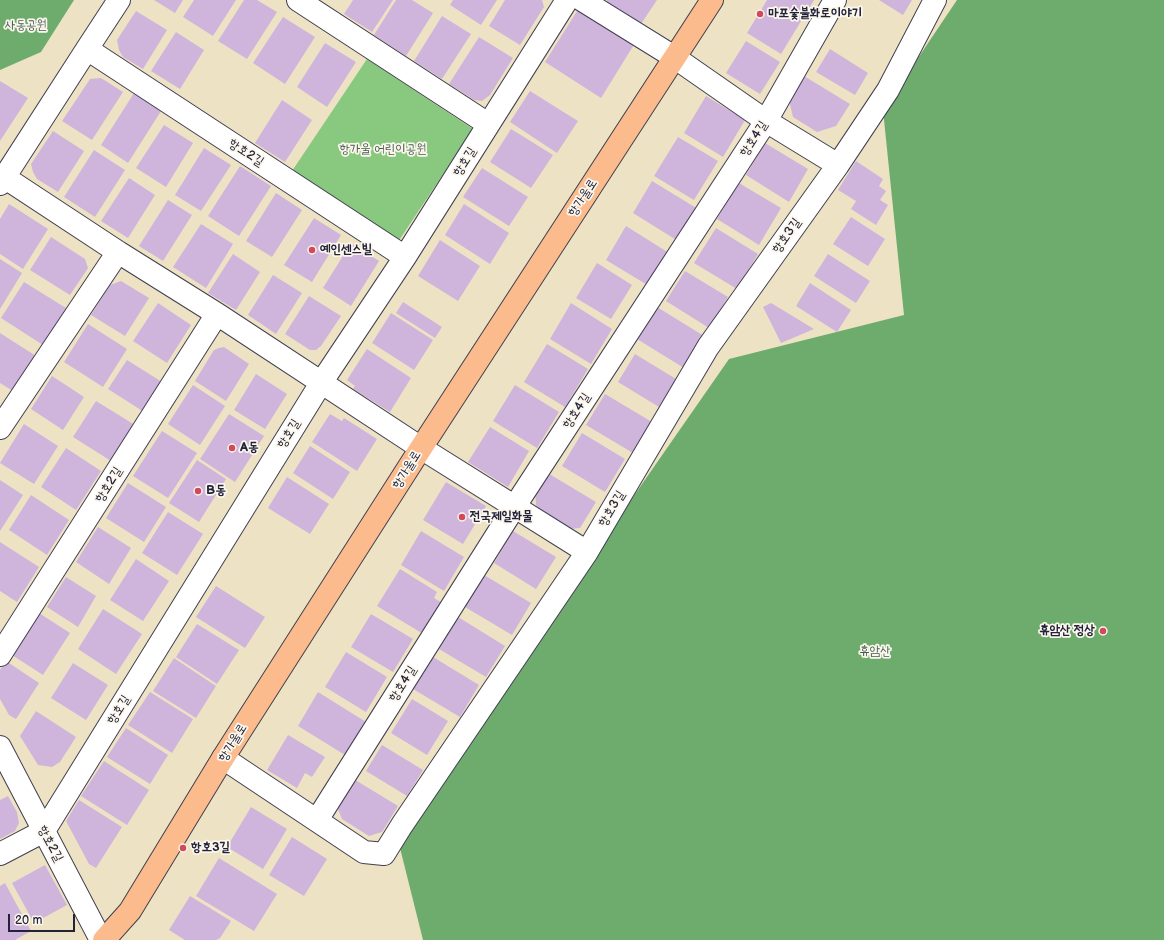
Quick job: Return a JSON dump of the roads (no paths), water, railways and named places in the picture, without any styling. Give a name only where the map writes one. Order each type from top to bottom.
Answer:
[{"type":"main road","name":"항가울로","points":[[104,940],[130,911],[223,758],[421,448],[712,0]]},
{"type":"street","points":[[120,0],[2,181],[217,314],[421,448],[587,552]]},
{"type":"street","points":[[298,0],[488,124]]},
{"type":"street","name":"항호길","points":[[44,831],[321,383],[405,257],[567,0]]},
{"type":"street","points":[[582,0],[674,57],[766,121],[838,165]]},
{"type":"street","name":"항호4길","points":[[317,820],[515,506],[766,121],[835,0]]},
{"type":"street","name":"항호3길","points":[[223,758],[364,852],[384,854],[402,824],[587,552],[708,347],[838,165],[888,90],[935,0]]},
{"type":"street","name":"항호2길","points":[[87,49],[405,257]]},
{"type":"street","points":[[0,428],[118,252]]},
{"type":"street","name":"항호2길","points":[[0,655],[217,314]]},
{"type":"street","name":"항호2길","points":[[0,747],[101,940]]},
{"type":"street","points":[[0,854],[44,831]]},
{"type":"place","name":"마포숯불화로이야기","points":[[760,14]]},
{"type":"place","name":"예인센스빌","points":[[312,250]]},
{"type":"place","name":"A동","points":[[232,448]]},
{"type":"place","name":"B동","points":[[198,491]]},
{"type":"place","name":"전국제일화물","points":[[462,517]]},
{"type":"place","name":"휴암산 정상","points":[[1103,631]]},
{"type":"place","name":"항호3길","points":[[183,848]]},
{"type":"park label","name":"사동공원","points":[[26,26]]},
{"type":"park label","name":"항가울 어린이공원","points":[[383,150]]},
{"type":"park label","name":"휴암산","points":[[875,652]]}]
